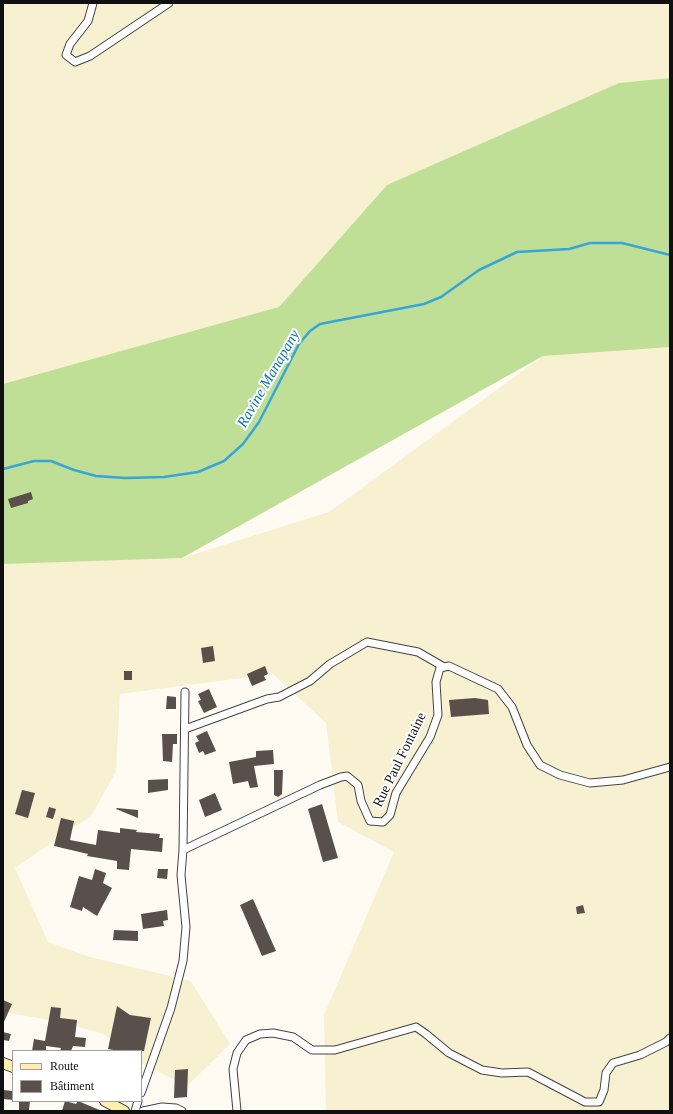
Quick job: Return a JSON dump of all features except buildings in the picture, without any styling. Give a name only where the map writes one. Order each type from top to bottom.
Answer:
[{"type":"main road","points":[[107,1102],[124,1111]]},
{"type":"street","points":[[93,3],[88,21],[70,44],[66,54],[74,62],[90,56],[169,3]]},
{"type":"street","points":[[184,729],[267,699],[279,697],[310,680],[330,664],[367,642],[418,652],[444,667],[450,666],[498,689],[512,707],[527,745],[540,765],[560,775],[590,783],[623,780],[670,767]]},
{"type":"street","name":"Rue Paul Fontaine","points":[[183,850],[320,785],[347,776],[358,785],[361,802],[370,821],[383,822],[390,815],[396,793],[402,780],[430,737],[438,715],[436,682],[440,668],[444,667]]},
{"type":"street","points":[[142,1090],[171,1008],[183,961],[186,927],[181,875],[183,850],[185,692]]},
{"type":"street","points":[[237,1111],[233,1069],[237,1053],[246,1040],[260,1034],[273,1033],[293,1037],[312,1050],[335,1050],[416,1027],[448,1053],[482,1070],[502,1073],[528,1072],[585,1102],[599,1102],[604,1090],[606,1073],[613,1063],[640,1055],[666,1042],[670,1038]]},
{"type":"street","points":[[143,1111],[162,1107],[176,1108],[182,1111]]},
{"type":"shaded area","points":[[3,3],[670,3],[670,82],[387,185],[279,307],[132,354],[3,384]]},
{"type":"shaded area","points":[[670,342],[670,1111],[326,1111],[324,1015],[394,852],[338,822],[326,723],[273,674],[120,694],[116,771],[92,815],[15,868],[48,942],[90,957],[191,981],[230,1044],[187,1086],[142,1064],[142,1050],[125,1050],[103,1034],[63,1022],[3,1012],[3,562],[182,558],[329,512],[543,356]]},
{"type":"green space","points":[[670,78],[670,347],[543,356],[182,558],[3,564],[3,384],[279,307],[387,185],[619,83]]},
{"type":"waterway","name":"Ravine Manapany","points":[[3,469],[34,461],[51,461],[74,470],[96,476],[125,478],[164,477],[198,472],[224,461],[243,444],[259,422],[299,344],[310,331],[320,324],[424,304],[441,297],[479,270],[517,252],[569,249],[590,243],[622,243],[670,255]]}]
